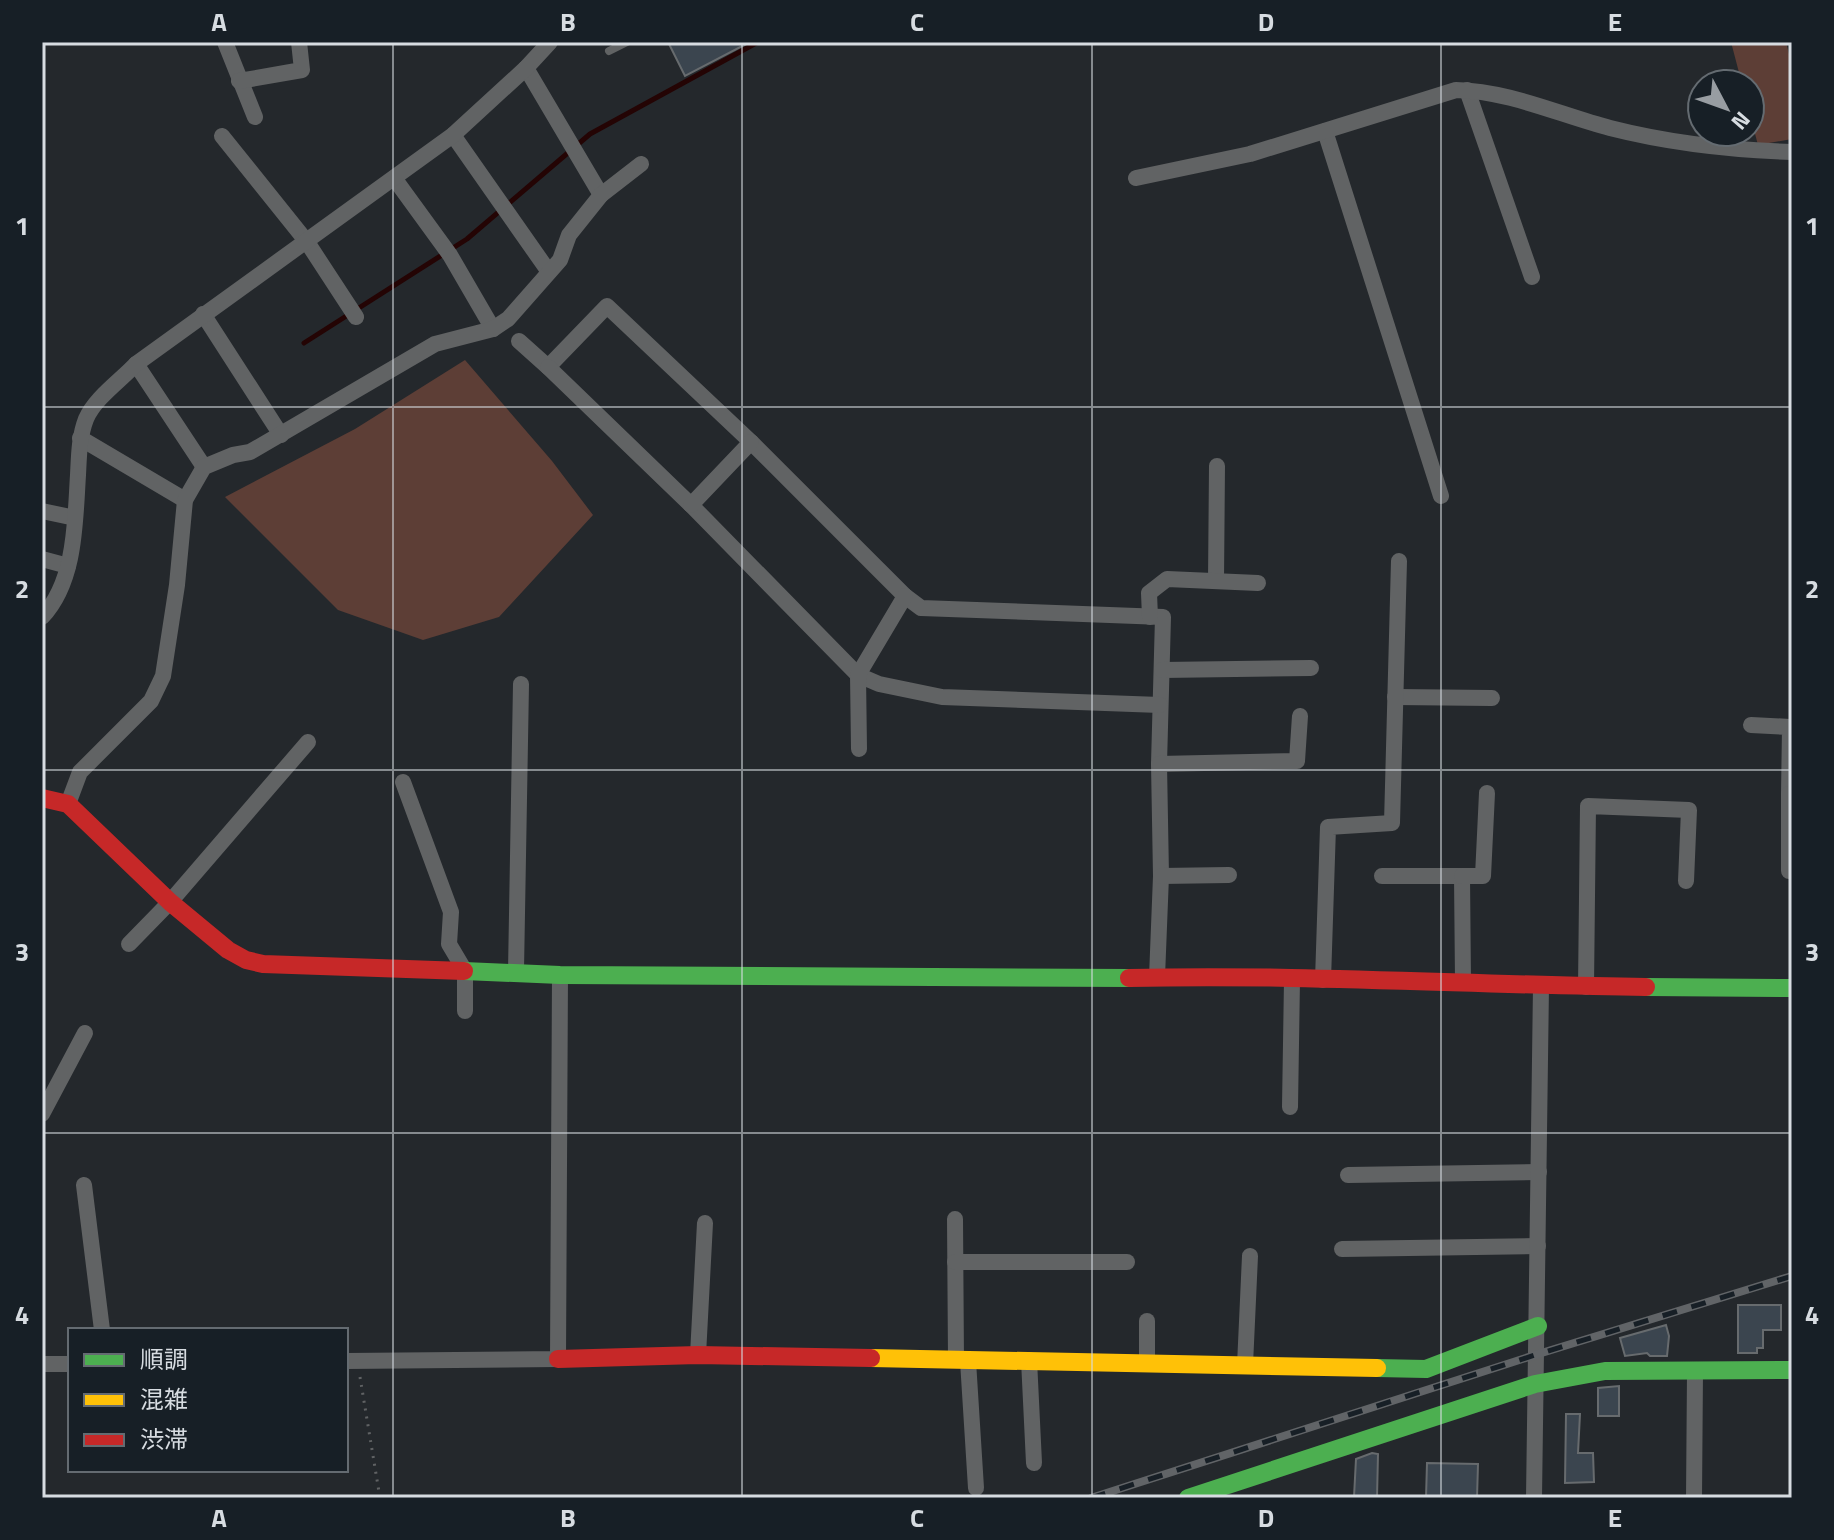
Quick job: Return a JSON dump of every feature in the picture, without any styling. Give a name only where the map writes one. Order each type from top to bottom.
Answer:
[{"type":"street","points":[[225,42],[255,117]]},
{"type":"street","points":[[239,81],[302,70],[299,42]]},
{"type":"street","points":[[42,617],[50,608],[68,566],[75,518],[80,438],[87,416],[98,401],[136,364],[453,135],[550,42]]},
{"type":"street","points":[[526,68],[601,195]]},
{"type":"street","points":[[1467,90],[1532,277]]},
{"type":"street","points":[[1136,178],[1235,158],[1447,92],[1467,90],[1611,128],[1744,151],[1792,152]]},
{"type":"street","points":[[1325,131],[1441,496]]},
{"type":"street","points":[[453,135],[549,272]]},
{"type":"street","points":[[222,136],[307,242],[356,317]]},
{"type":"street","points":[[68,804],[80,772],[151,701],[163,676],[177,585],[185,500],[204,467],[233,455],[250,452],[435,344],[493,329],[508,319],[560,260],[569,235],[601,195],[641,164]]},
{"type":"street","points":[[394,178],[450,255],[493,329]]},
{"type":"street","points":[[548,367],[607,306],[751,442],[905,596],[921,608],[1163,617],[1157,977]]},
{"type":"street","points":[[203,314],[281,435]]},
{"type":"street","points":[[519,341],[691,505],[858,675],[879,684],[942,697],[1160,705]]},
{"type":"street","points":[[136,364],[204,467]]},
{"type":"street","points":[[80,438],[185,500]]},
{"type":"street","points":[[691,505],[751,442]]},
{"type":"street","points":[[1216,581],[1217,466]]},
{"type":"street","points":[[42,511],[75,518]]},
{"type":"street","points":[[42,559],[68,566]]},
{"type":"street","points":[[1323,980],[1328,827],[1392,823],[1399,561]]},
{"type":"street","points":[[1150,617],[1149,593],[1167,579],[1258,583]]},
{"type":"street","points":[[859,749],[858,675],[905,596]]},
{"type":"street","points":[[1162,670],[1311,668]]},
{"type":"street","points":[[516,971],[521,684]]},
{"type":"street","points":[[1395,697],[1492,698]]},
{"type":"street","points":[[1159,764],[1297,761],[1300,716]]},
{"type":"street","points":[[1751,725],[1790,727],[1789,871],[1792,871]]},
{"type":"street","points":[[129,944],[170,902],[308,742]]},
{"type":"street","points":[[403,782],[451,912],[449,944],[465,971],[465,1011]]},
{"type":"street","points":[[1382,876],[1483,876],[1487,793]]},
{"type":"street","points":[[42,798],[68,804],[170,902],[228,950],[246,960],[263,964],[560,975],[1157,977],[1586,987],[1792,988]]},
{"type":"street","points":[[1586,987],[1588,806],[1689,810],[1686,881]]},
{"type":"street","points":[[1161,876],[1229,875]]},
{"type":"street","points":[[1462,876],[1463,982]]},
{"type":"street","points":[[558,1359],[560,975]]},
{"type":"street","points":[[1290,1107],[1292,980]]},
{"type":"street","points":[[1534,1498],[1541,986]]},
{"type":"street","points":[[42,1114],[85,1033]]},
{"type":"street","points":[[1348,1175],[1539,1172]]},
{"type":"street","points":[[84,1185],[102,1328]]},
{"type":"street","points":[[955,1219],[962,1360],[976,1488]]},
{"type":"street","points":[[698,1355],[705,1223]]},
{"type":"street","points":[[1342,1249],[1538,1246]]},
{"type":"street","points":[[1245,1365],[1250,1256]]},
{"type":"street","points":[[955,1262],[1127,1262]]},
{"type":"street","points":[[1147,1321],[1147,1363]]},
{"type":"street","points":[[352,1361],[698,1355],[1426,1369],[1538,1326]]},
{"type":"street","points":[[1029,1360],[1034,1463]]},
{"type":"street","points":[[42,1364],[68,1364]]},
{"type":"street","points":[[1195,1497],[1535,1384],[1605,1371],[1792,1370]]},
{"type":"street","points":[[1694,1498],[1695,1372]]},
{"type":"lane","points":[[609,51],[627,42]]},
{"type":"path","points":[[352,1361],[380,1498]]},
{"type":"shaded area","points":[[1731,42],[1786,42],[1792,66],[1792,139],[1766,144],[1766,68],[1738,68]]},
{"type":"shaded area","points":[[465,360],[552,461],[593,515],[499,617],[423,640],[338,610],[225,497],[355,429]]},
{"type":"building","points":[[668,42],[750,42],[685,76]]},
{"type":"building","points":[[1738,1305],[1781,1305],[1781,1330],[1763,1330],[1763,1348],[1757,1348],[1757,1353],[1738,1353]]},
{"type":"building","points":[[1666,1325],[1669,1336],[1667,1356],[1650,1356],[1647,1353],[1625,1356],[1620,1338]]},
{"type":"building","points":[[1619,1386],[1619,1416],[1598,1416],[1598,1388]]},
{"type":"building","points":[[1566,1414],[1580,1414],[1578,1453],[1593,1453],[1594,1482],[1565,1483]]},
{"type":"building","points":[[1378,1454],[1377,1498],[1354,1497],[1356,1459]]},
{"type":"building","points":[[1427,1463],[1478,1464],[1477,1498],[1426,1498]]},
{"type":"waterway","points":[[304,343],[467,239],[590,134],[758,42]]},
{"type":"railway","points":[[1091,1498],[1792,1276]]},
{"type":"traffic: fast","points":[[464,971],[560,975],[1129,978]]},
{"type":"traffic: fast","points":[[1646,987],[1792,988]]},
{"type":"traffic: fast","points":[[1377,1368],[1426,1369],[1538,1326]]},
{"type":"traffic: fast","points":[[1188,1498],[1535,1384],[1605,1371],[1792,1370]]},
{"type":"traffic: slow","points":[[871,1358],[1377,1368]]},
{"type":"traffic: jam","points":[[42,798],[68,804],[170,902],[228,950],[246,960],[263,964],[464,971]]},
{"type":"traffic: jam","points":[[1129,978],[1646,987]]},
{"type":"traffic: jam","points":[[558,1359],[698,1355],[871,1358]]}]
